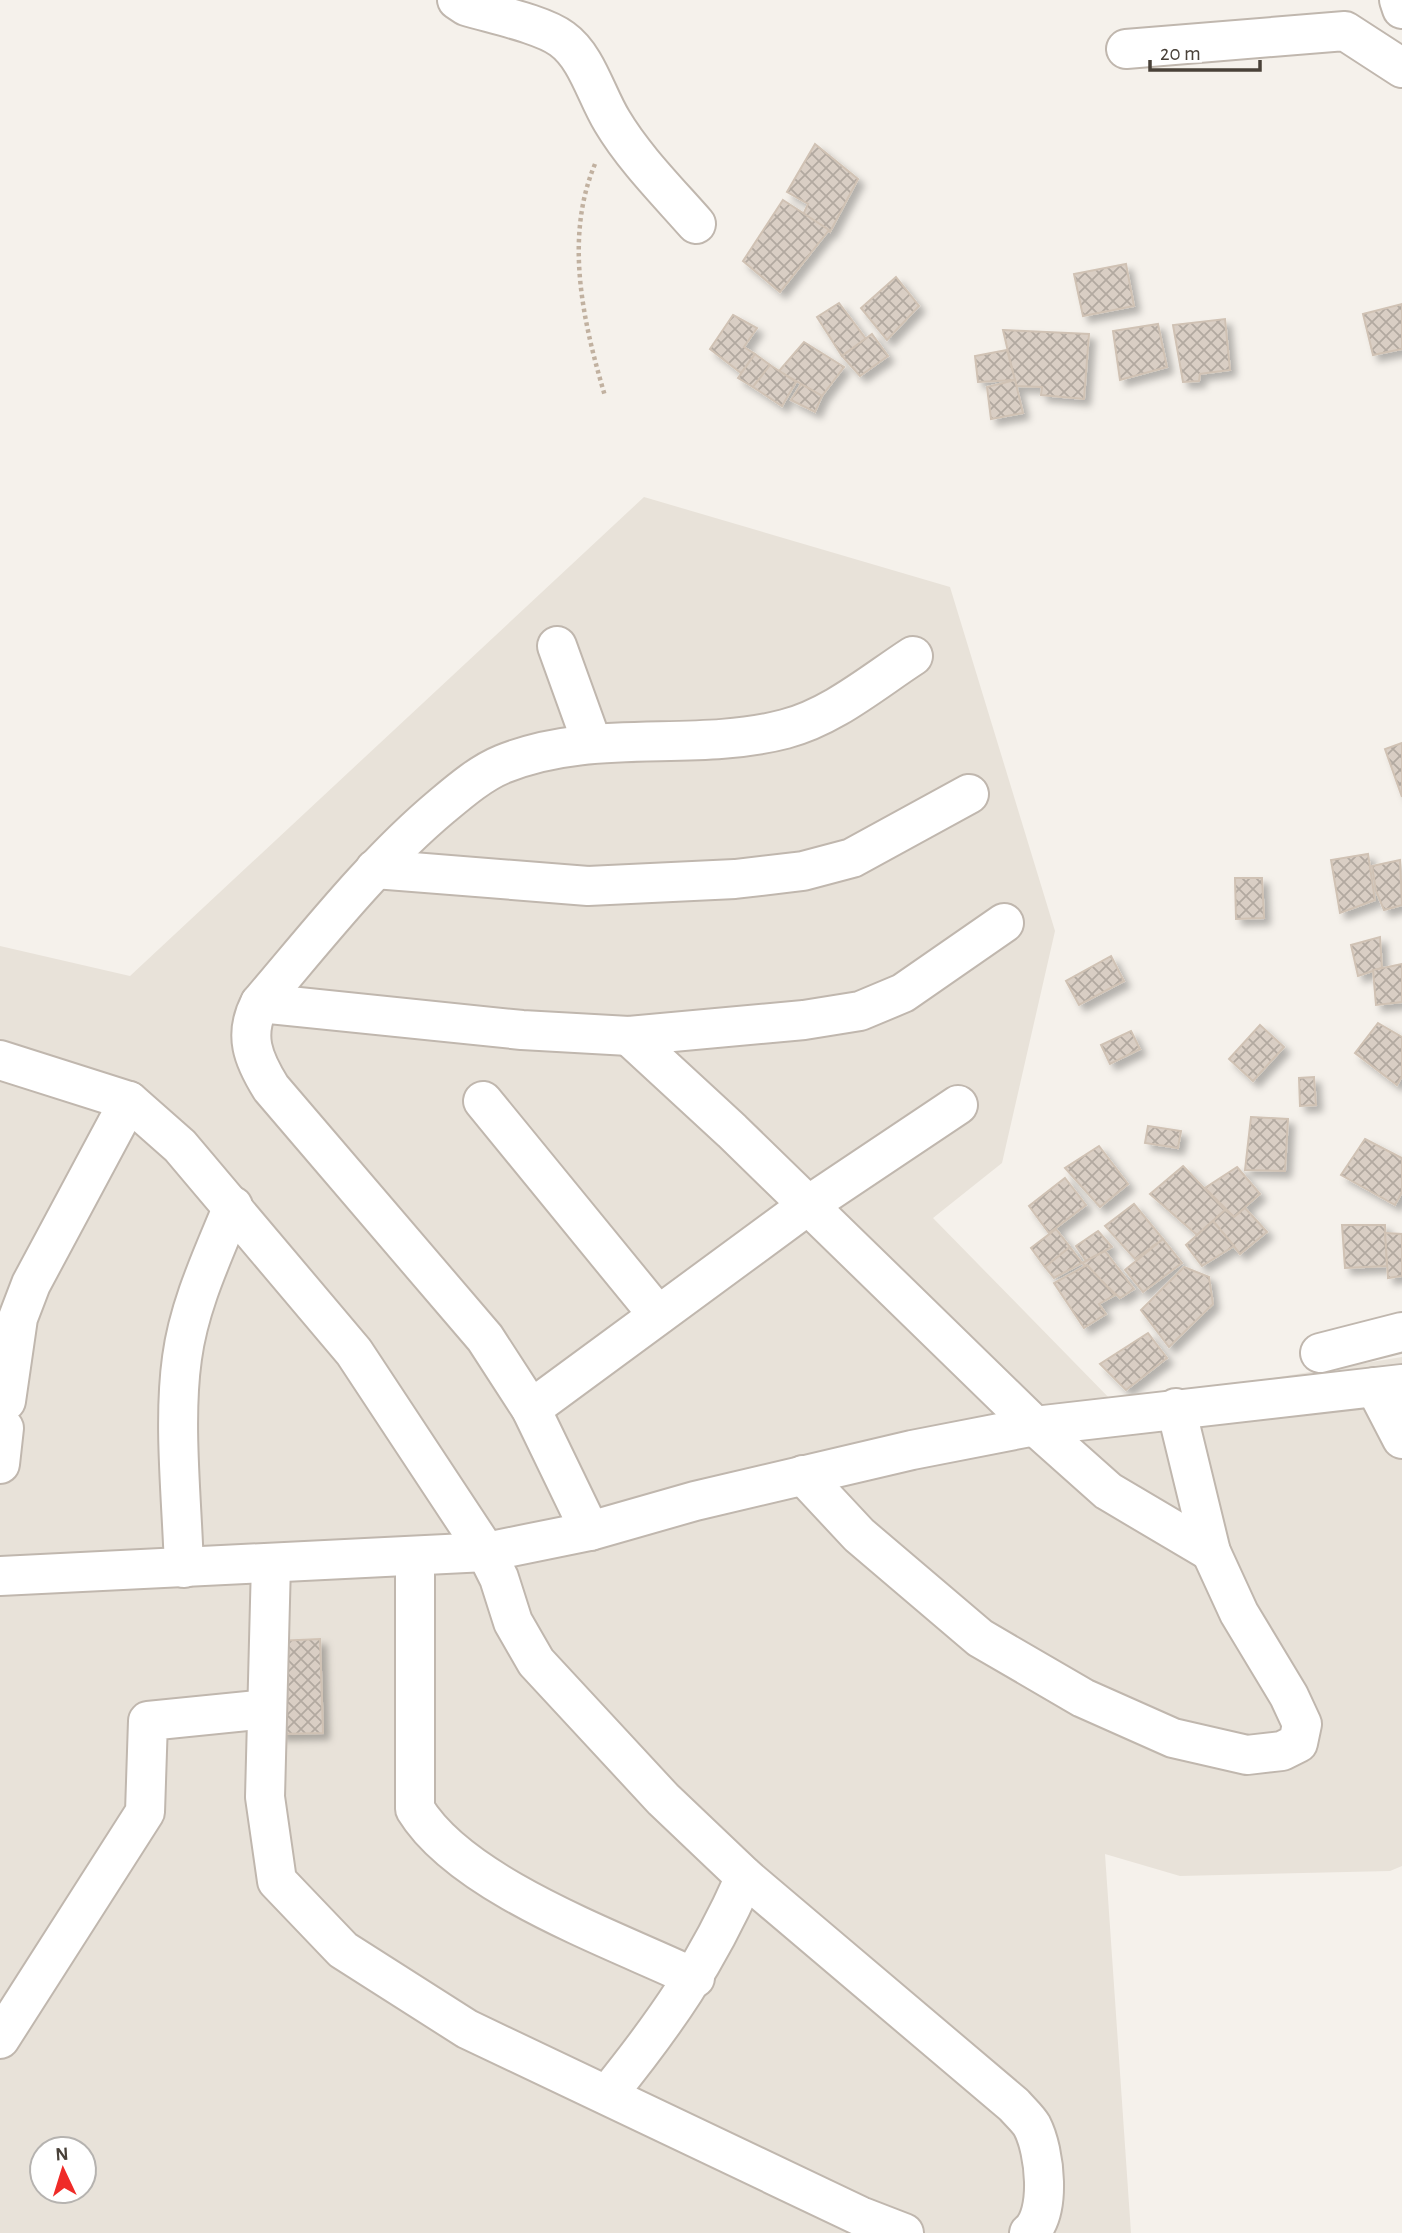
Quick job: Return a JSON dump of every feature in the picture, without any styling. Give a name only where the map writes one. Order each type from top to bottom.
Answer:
[{"type":"street","points":[[457,0],[478,10],[542,29],[562,39],[578,57],[612,122],[651,173],[696,224]]},
{"type":"street","points":[[1399,0],[1402,9]]},
{"type":"street","points":[[1126,49],[1345,31],[1402,68]]},
{"type":"street","points":[[556,646],[592,743]]},
{"type":"street","points":[[590,1531],[531,1409],[485,1338],[271,1088],[256,1064],[250,1043],[251,1020],[260,1003],[375,869],[422,823],[463,789],[501,765],[549,749],[592,743],[750,737],[788,729],[828,712],[913,656]]},
{"type":"street","points":[[375,869],[588,886],[735,879],[803,871],[852,858],[969,794]]},
{"type":"street","points":[[260,1003],[522,1030],[629,1035],[791,1022],[860,1011],[903,993],[1004,923]]},
{"type":"street","points":[[629,1035],[1035,1426],[1108,1492],[1212,1552]]},
{"type":"street","points":[[0,1060],[129,1101],[180,1146],[233,1206],[354,1352],[486,1552],[517,1631],[536,1662],[663,1799],[746,1877],[1014,2105],[1031,2125],[1040,2147],[1044,2205],[1029,2233]]},
{"type":"street","points":[[3,1431],[18,1318],[32,1284],[129,1101]]},
{"type":"street","points":[[483,1101],[658,1315]]},
{"type":"street","points":[[531,1409],[807,1206],[958,1105]]},
{"type":"street","points":[[184,1568],[179,1403],[182,1358],[193,1309],[233,1206]]},
{"type":"street","points":[[1320,1353],[1402,1332]]},
{"type":"street","points":[[0,1576],[486,1552],[590,1531],[803,1475],[1035,1426],[1389,1386],[1402,1439]]},
{"type":"street","points":[[803,1475],[859,1535],[980,1639],[1083,1699],[1173,1738],[1247,1755],[1282,1751],[1298,1743],[1301,1724],[1289,1696],[1239,1613],[1212,1552],[1176,1408]]},
{"type":"street","points":[[415,1556],[415,1809],[428,1831],[505,1889],[695,1978]]},
{"type":"street","points":[[271,1563],[265,1797],[277,1881],[343,1950],[467,2029],[608,2094],[854,2224],[904,2233]]},
{"type":"street","points":[[0,2039],[145,1812],[148,1721],[267,1709]]},
{"type":"street","points":[[608,2094],[654,2038],[695,1978],[746,1877]]},
{"type":"path","points":[[605,396],[587,336],[580,278],[581,220],[592,172],[612,122]]},
{"type":"shaded area","points":[[644,497],[950,587],[1055,931],[1002,1163],[933,1218],[1115,1404],[1402,1357],[1402,1866],[1390,1871],[1180,1876],[1105,1854],[1131,2233],[0,2233],[0,946],[130,976]]},
{"type":"building","points":[[815,144],[858,179],[830,232],[802,217],[808,204],[787,192]]},
{"type":"building","points":[[783,200],[829,230],[780,292],[743,261]]},
{"type":"building","points":[[1126,264],[1134,306],[1083,316],[1074,274]]},
{"type":"building","points":[[896,277],[919,306],[887,340],[861,308]]},
{"type":"building","points":[[839,303],[866,339],[842,356],[817,317]]},
{"type":"building","points":[[1402,304],[1402,349],[1373,355],[1363,314]]},
{"type":"building","points":[[733,315],[757,328],[744,347],[755,354],[741,373],[710,349]]},
{"type":"building","points":[[1225,319],[1230,370],[1200,374],[1199,381],[1183,382],[1173,325]]},
{"type":"building","points":[[1158,324],[1167,367],[1120,380],[1113,331]]},
{"type":"building","points":[[1003,330],[1089,334],[1084,399],[1041,395],[1042,387],[1016,386]]},
{"type":"building","points":[[872,334],[888,356],[860,376],[842,356]]},
{"type":"building","points":[[804,342],[844,367],[822,396],[779,371]]},
{"type":"building","points":[[1007,350],[1015,380],[978,382],[975,356]]},
{"type":"building","points":[[755,354],[770,365],[753,387],[738,378]]},
{"type":"building","points":[[770,365],[796,382],[782,406],[753,387]]},
{"type":"building","points":[[1015,380],[1023,413],[991,419],[987,387]]},
{"type":"building","points":[[801,384],[822,396],[815,412],[791,400]]},
{"type":"building","points":[[1402,743],[1402,797],[1385,749]]},
{"type":"building","points":[[1368,854],[1375,900],[1340,913],[1331,860]]},
{"type":"building","points":[[1400,860],[1402,905],[1384,910],[1376,891],[1372,866]]},
{"type":"building","points":[[1235,878],[1262,878],[1264,918],[1236,919]]},
{"type":"building","points":[[1380,937],[1382,968],[1358,976],[1351,945]]},
{"type":"building","points":[[1111,956],[1124,981],[1079,1005],[1066,981]]},
{"type":"building","points":[[1402,964],[1402,1002],[1376,1005],[1373,970]]},
{"type":"building","points":[[1378,1023],[1402,1037],[1402,1076],[1397,1085],[1355,1053]]},
{"type":"building","points":[[1260,1025],[1284,1047],[1253,1081],[1229,1059]]},
{"type":"building","points":[[1131,1031],[1140,1049],[1110,1064],[1101,1045]]},
{"type":"building","points":[[1314,1077],[1316,1105],[1300,1106],[1299,1078]]},
{"type":"building","points":[[1251,1117],[1288,1119],[1285,1171],[1245,1170]]},
{"type":"building","points":[[1148,1126],[1181,1131],[1178,1148],[1145,1143]]},
{"type":"building","points":[[1365,1139],[1402,1158],[1402,1192],[1395,1205],[1341,1175]]},
{"type":"building","points":[[1099,1146],[1128,1184],[1100,1207],[1065,1168]]},
{"type":"building","points":[[1183,1166],[1225,1210],[1197,1235],[1150,1194]]},
{"type":"building","points":[[1237,1167],[1260,1194],[1234,1217],[1205,1188]]},
{"type":"building","points":[[1065,1178],[1086,1205],[1049,1233],[1029,1206]]},
{"type":"building","points":[[1134,1204],[1163,1239],[1135,1259],[1105,1226]]},
{"type":"building","points":[[1245,1208],[1267,1232],[1240,1254],[1213,1221],[1225,1210],[1234,1217]]},
{"type":"building","points":[[1213,1221],[1234,1246],[1202,1266],[1186,1245]]},
{"type":"building","points":[[1342,1225],[1385,1225],[1387,1266],[1345,1268]]},
{"type":"building","points":[[1056,1229],[1070,1247],[1045,1267],[1031,1248]]},
{"type":"building","points":[[1098,1231],[1112,1247],[1086,1261],[1076,1246]]},
{"type":"building","points":[[1385,1233],[1402,1234],[1402,1276],[1388,1278]]},
{"type":"building","points":[[1163,1239],[1182,1263],[1143,1292],[1125,1270]]},
{"type":"building","points":[[1070,1247],[1082,1263],[1054,1278],[1045,1267]]},
{"type":"building","points":[[1105,1251],[1134,1289],[1120,1298],[1082,1263]]},
{"type":"building","points":[[1087,1265],[1115,1295],[1099,1304],[1106,1314],[1084,1328],[1054,1283]]},
{"type":"building","points":[[1184,1267],[1209,1277],[1213,1304],[1169,1347],[1141,1310]]},
{"type":"building","points":[[1148,1333],[1167,1358],[1126,1390],[1100,1364]]},
{"type":"building","points":[[320,1639],[323,1733],[279,1734],[277,1641]]}]
